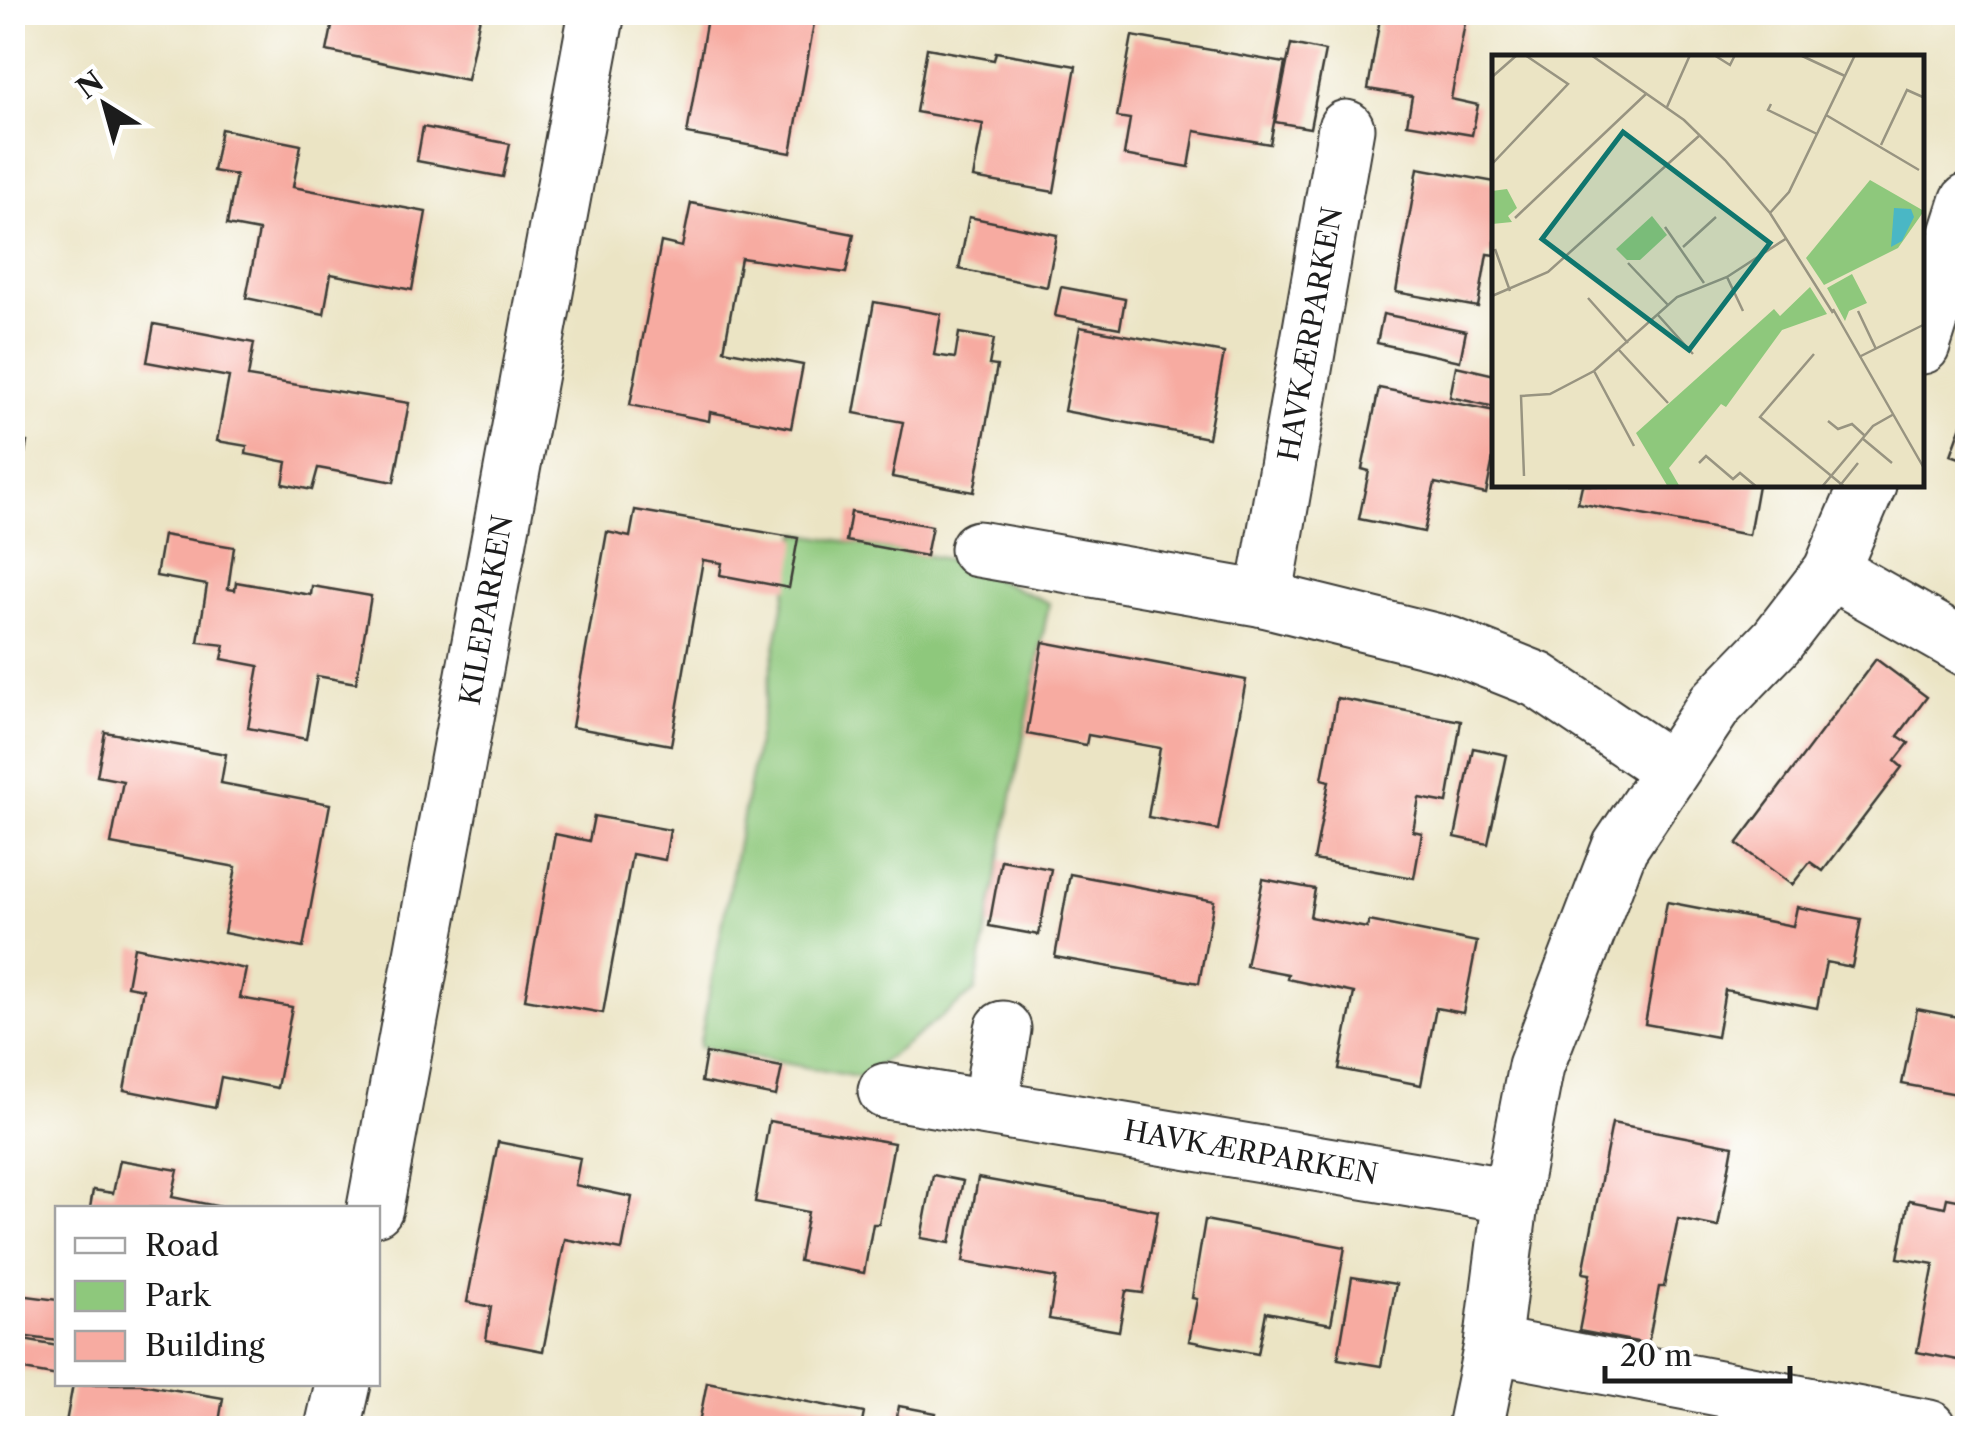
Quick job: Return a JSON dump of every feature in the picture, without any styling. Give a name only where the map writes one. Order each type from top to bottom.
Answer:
[{"type":"street","name":"KILEPARKEN","points":[[375,1206],[597,12]]},
{"type":"street","name":"HAVKÆRPARKEN","points":[[1264,599],[1346,128]]},
{"type":"street","points":[[1925,337],[1968,202]]},
{"type":"street","points":[[1475,1428],[1536,1066],[1620,847],[1714,705],[1777,641],[1831,572],[1867,488]]},
{"type":"street","points":[[978,549],[1264,599],[1450,646],[1538,680],[1670,769]]},
{"type":"street","points":[[1831,572],[1968,649]]},
{"type":"street","points":[[990,1108],[1003,1028]]},
{"type":"street","name":"HAVKÆRPARKEN","points":[[886,1091],[1512,1196]]},
{"type":"street","points":[[1492,1345],[1929,1428]]},
{"type":"street","points":[[333,1428],[343,1386]]},
{"type":"green space","points":[[797,533],[953,560],[1049,603],[975,991],[862,1078],[699,1047]]},
{"type":"building","points":[[335,12],[481,12],[467,80],[327,51]]},
{"type":"building","points":[[708,12],[816,12],[791,153],[687,134]]},
{"type":"building","points":[[1381,12],[1467,12],[1451,99],[1478,105],[1472,135],[1407,124],[1412,96],[1368,89]]},
{"type":"building","points":[[1132,36],[1285,63],[1270,144],[1195,131],[1189,167],[1124,155],[1130,119],[1117,117]]},
{"type":"building","points":[[1291,44],[1325,51],[1310,128],[1275,122]]},
{"type":"building","points":[[927,48],[994,60],[996,52],[1076,66],[1054,192],[973,178],[983,124],[916,112]]},
{"type":"building","points":[[423,127],[510,144],[503,177],[417,161]]},
{"type":"building","points":[[221,129],[301,145],[293,187],[426,212],[412,290],[331,274],[324,314],[246,298],[259,231],[227,225],[236,175],[213,171]]},
{"type":"building","points":[[1418,168],[1492,181],[1492,255],[1487,254],[1478,307],[1396,292]]},
{"type":"building","points":[[691,203],[854,234],[846,273],[741,258],[724,350],[803,365],[791,428],[710,412],[709,421],[630,405],[661,242],[682,247]]},
{"type":"building","points":[[969,217],[1057,235],[1047,287],[959,269]]},
{"type":"building","points":[[1061,287],[1125,299],[1120,328],[1055,316]]},
{"type":"building","points":[[874,302],[941,314],[934,355],[955,358],[959,333],[994,339],[989,365],[997,366],[974,492],[892,477],[903,422],[854,413]]},
{"type":"building","points":[[1383,314],[1466,331],[1460,361],[1377,343]]},
{"type":"building","points":[[154,324],[254,343],[248,377],[409,403],[394,482],[318,468],[312,490],[283,484],[287,462],[246,454],[247,446],[217,441],[229,377],[147,362]]},
{"type":"building","points":[[1080,327],[1224,353],[1208,438],[1064,411]]},
{"type":"building","points":[[1456,366],[1492,374],[1492,406],[1450,397]]},
{"type":"building","points":[[1379,388],[1492,410],[1492,463],[1486,494],[1435,483],[1424,532],[1359,519],[1369,471],[1362,469]]},
{"type":"building","points":[[1968,411],[1968,461],[1951,455]]},
{"type":"building","points":[[12,439],[27,442],[22,470],[12,468]]},
{"type":"building","points":[[1581,488],[1757,488],[1749,535],[1578,503]]},
{"type":"building","points":[[635,510],[798,538],[789,588],[720,575],[722,563],[703,560],[671,745],[572,727],[607,532],[630,537]]},
{"type":"building","points":[[851,512],[932,526],[926,556],[846,541]]},
{"type":"building","points":[[163,535],[234,547],[228,589],[235,590],[236,582],[311,595],[312,586],[371,596],[356,683],[317,676],[306,739],[248,728],[259,666],[222,659],[225,645],[198,642],[207,585],[156,576]]},
{"type":"building","points":[[1043,642],[1246,680],[1218,830],[1148,817],[1160,748],[1088,735],[1086,745],[1027,734]]},
{"type":"building","points":[[1876,659],[1927,697],[1898,736],[1909,743],[1895,761],[1902,767],[1823,871],[1810,862],[1792,885],[1737,844]]},
{"type":"building","points":[[1337,698],[1461,721],[1447,803],[1419,798],[1413,831],[1422,833],[1414,878],[1314,860],[1329,781],[1322,779]]},
{"type":"building","points":[[105,732],[226,754],[221,783],[330,804],[303,948],[224,933],[236,867],[111,844],[123,781],[97,776]]},
{"type":"building","points":[[1473,748],[1507,755],[1488,844],[1455,837]]},
{"type":"building","points":[[594,816],[670,830],[665,860],[632,854],[603,1013],[525,999],[555,834],[589,841]]},
{"type":"building","points":[[1001,860],[1051,869],[1039,935],[989,926]]},
{"type":"building","points":[[1070,874],[1214,901],[1199,983],[1055,957]]},
{"type":"building","points":[[1263,879],[1315,889],[1310,917],[1367,928],[1369,921],[1477,942],[1463,1013],[1436,1008],[1421,1085],[1339,1069],[1354,993],[1246,966]]},
{"type":"building","points":[[1667,902],[1793,926],[1797,907],[1861,919],[1852,967],[1826,962],[1817,1008],[1725,990],[1717,1037],[1645,1024]]},
{"type":"building","points":[[134,947],[246,969],[240,998],[292,1007],[277,1088],[221,1077],[215,1108],[124,1090],[143,989],[127,986]]},
{"type":"building","points":[[1917,1009],[1968,1019],[1968,1096],[1902,1084]]},
{"type":"building","points":[[706,1053],[782,1067],[776,1096],[701,1082]]},
{"type":"building","points":[[769,1121],[894,1143],[879,1224],[873,1224],[864,1273],[799,1261],[808,1212],[755,1202]]},
{"type":"building","points":[[1612,1123],[1733,1146],[1718,1227],[1678,1219],[1648,1344],[1579,1331],[1590,1274],[1583,1273]]},
{"type":"building","points":[[498,1142],[580,1158],[575,1185],[632,1197],[622,1250],[565,1239],[543,1351],[486,1340],[491,1307],[467,1302]]},
{"type":"building","points":[[120,1160],[178,1170],[172,1197],[216,1206],[90,1206],[93,1190],[113,1193]]},
{"type":"building","points":[[933,1175],[963,1181],[950,1243],[921,1238]]},
{"type":"building","points":[[978,1178],[1158,1211],[1143,1293],[1126,1291],[1119,1331],[1049,1319],[1056,1278],[963,1262]]},
{"type":"building","points":[[1947,1198],[1968,1202],[1968,1362],[1917,1352],[1934,1264],[1898,1258],[1909,1200],[1945,1207]]},
{"type":"building","points":[[1205,1220],[1345,1247],[1331,1324],[1266,1312],[1258,1354],[1189,1341]]},
{"type":"building","points":[[1352,1277],[1396,1284],[1381,1366],[1338,1359]]},
{"type":"building","points":[[12,1294],[55,1300],[55,1341],[12,1335]]},
{"type":"building","points":[[12,1338],[55,1345],[55,1375],[12,1368]]},
{"type":"building","points":[[707,1382],[864,1413],[861,1428],[698,1428]]},
{"type":"building","points":[[73,1386],[153,1386],[223,1398],[218,1428],[65,1428]]},
{"type":"building","points":[[899,1406],[936,1413],[933,1428],[895,1428]]}]
